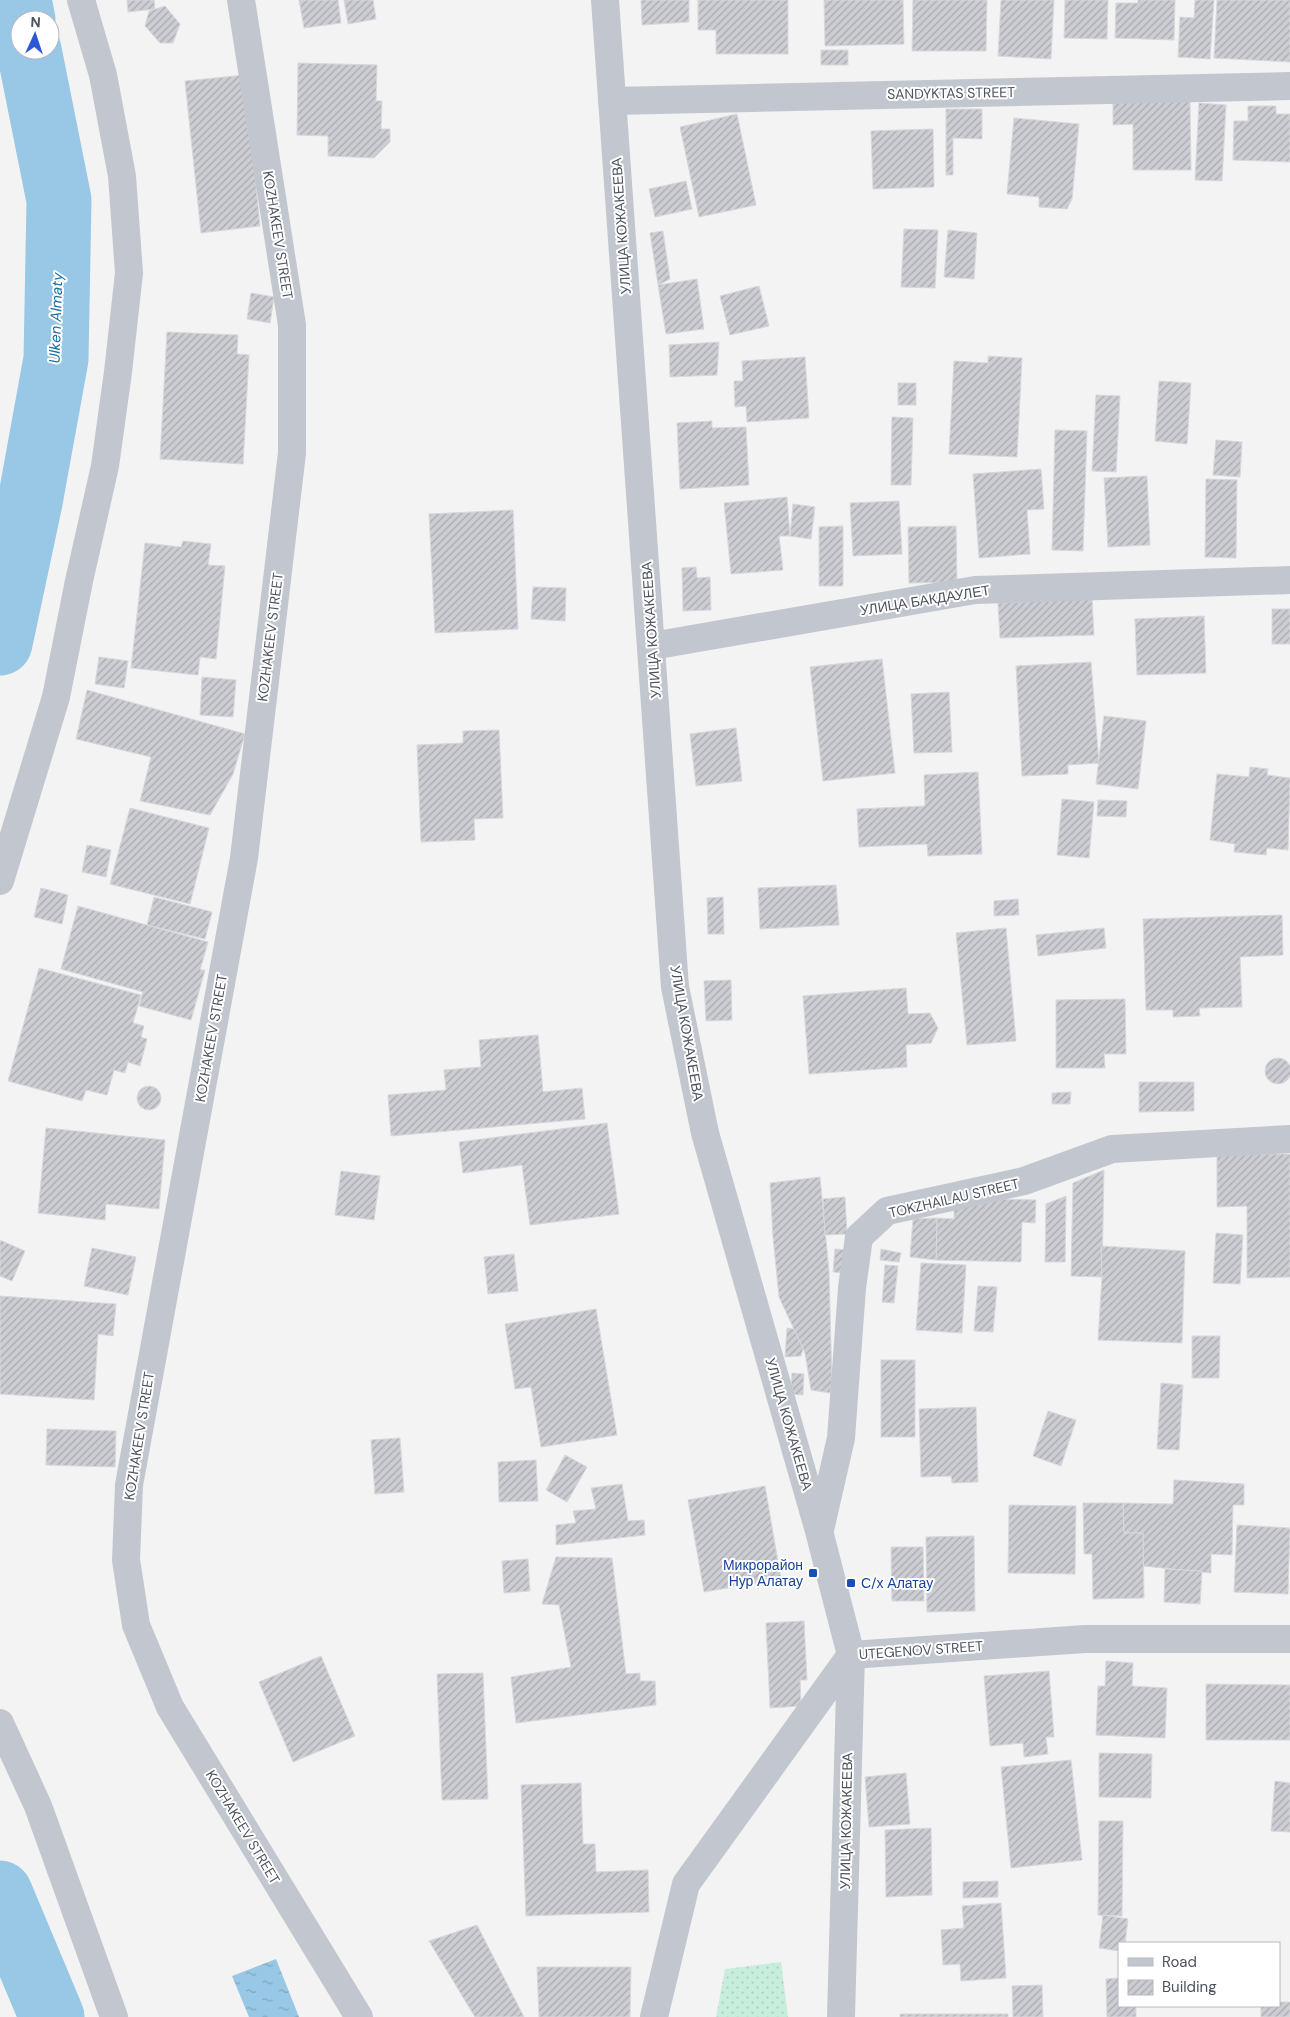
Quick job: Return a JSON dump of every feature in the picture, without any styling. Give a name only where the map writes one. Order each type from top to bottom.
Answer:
[{"type":"street","points":[[0,881],[56,697],[104,466],[118,372],[129,272],[122,176],[103,75],[81,0]]},
{"type":"street","name":"KOZHAKEEV STREET","points":[[241,0],[292,325],[292,454],[244,858],[129,1486],[126,1560],[136,1624],[170,1707],[359,2017]]},
{"type":"street","name":"УЛИЦА КОЖАКЕЕВА","points":[[605,0],[676,987],[705,1134],[820,1531],[851,1655],[841,2017]]},
{"type":"street","name":"SANDYKTAS STREET","points":[[612,101],[1290,86]]},
{"type":"street","name":"УЛИЦА БАКДАУЛЕТ","points":[[652,646],[975,590],[1290,580]]},
{"type":"street","name":"TOKZHAILAU STREET","points":[[820,1531],[841,1438],[852,1288],[859,1237],[886,1211],[1024,1182],[1112,1149],[1290,1138]]},
{"type":"street","name":"UTEGENOV STREET","points":[[654,2017],[686,1884],[851,1655],[1085,1639],[1290,1639]]},
{"type":"street","points":[[0,1723],[38,1806],[114,2017]]},
{"type":"green space","points":[[781,1962],[788,2017],[716,2017],[725,1969]]},
{"type":"water","points":[[276,1959],[299,2017],[249,2017],[232,1976]]},
{"type":"building","points":[[127,0],[154,0],[155,9],[128,12]]},
{"type":"building","points":[[299,0],[338,0],[341,23],[304,28]]},
{"type":"building","points":[[344,0],[373,0],[376,19],[348,24]]},
{"type":"building","points":[[641,0],[689,0],[689,22],[642,25]]},
{"type":"building","points":[[698,0],[788,0],[788,54],[716,54],[716,30],[698,30]]},
{"type":"building","points":[[824,0],[903,0],[904,44],[825,46]]},
{"type":"building","points":[[913,0],[987,0],[986,51],[912,51]]},
{"type":"building","points":[[1001,0],[1054,0],[1051,59],[998,56]]},
{"type":"building","points":[[1065,0],[1108,0],[1107,39],[1064,38]]},
{"type":"building","points":[[1138,0],[1175,0],[1174,40],[1115,38],[1116,3],[1138,3]]},
{"type":"building","points":[[1195,0],[1214,0],[1210,59],[1178,57],[1180,17],[1194,18]]},
{"type":"building","points":[[1217,0],[1290,0],[1290,62],[1214,58]]},
{"type":"building","points":[[165,6],[180,24],[173,43],[160,43],[145,26],[149,11]]},
{"type":"building","points":[[821,50],[848,50],[848,65],[821,65]]},
{"type":"building","points":[[298,63],[377,65],[376,101],[382,101],[381,129],[390,129],[390,142],[374,158],[328,156],[328,136],[297,135]]},
{"type":"building","points":[[245,75],[260,226],[201,233],[185,81]]},
{"type":"building","points":[[1190,101],[1191,170],[1133,170],[1133,124],[1113,125],[1113,102]]},
{"type":"building","points":[[1199,103],[1226,105],[1222,181],[1195,180]]},
{"type":"building","points":[[1248,106],[1276,106],[1276,114],[1290,114],[1290,162],[1233,160],[1234,121],[1248,121]]},
{"type":"building","points":[[946,109],[982,109],[982,139],[953,138],[953,175],[946,175]]},
{"type":"building","points":[[737,114],[756,205],[699,217],[680,127]]},
{"type":"building","points":[[1014,118],[1079,124],[1072,199],[1067,209],[1039,207],[1039,197],[1007,194]]},
{"type":"building","points":[[933,129],[934,187],[873,189],[871,131]]},
{"type":"building","points":[[686,181],[692,209],[655,217],[649,189]]},
{"type":"building","points":[[904,229],[938,230],[935,288],[901,287]]},
{"type":"building","points":[[948,230],[977,233],[974,279],[944,277]]},
{"type":"building","points":[[663,231],[670,279],[658,285],[650,233]]},
{"type":"building","points":[[697,279],[704,329],[666,334],[658,285]]},
{"type":"building","points":[[759,286],[769,326],[730,335],[720,296]]},
{"type":"building","points":[[251,293],[274,297],[270,323],[247,319]]},
{"type":"building","points":[[167,332],[238,335],[237,354],[249,355],[243,464],[160,459]]},
{"type":"building","points":[[719,342],[717,375],[670,377],[669,345]]},
{"type":"building","points":[[988,356],[1022,358],[1017,457],[949,454],[954,361],[988,363]]},
{"type":"building","points":[[805,357],[809,418],[747,422],[746,406],[735,407],[734,381],[743,381],[742,361]]},
{"type":"building","points":[[1159,381],[1191,383],[1187,444],[1155,441]]},
{"type":"building","points":[[898,383],[916,383],[916,405],[898,405]]},
{"type":"building","points":[[1096,395],[1120,396],[1116,472],[1092,471]]},
{"type":"building","points":[[892,417],[913,418],[911,485],[891,485]]},
{"type":"building","points":[[712,421],[712,428],[746,427],[749,485],[680,489],[677,423]]},
{"type":"building","points":[[1055,430],[1087,431],[1083,551],[1052,550]]},
{"type":"building","points":[[1216,440],[1242,442],[1240,477],[1213,475]]},
{"type":"building","points":[[1041,469],[1044,509],[1027,510],[1030,554],[979,558],[973,474]]},
{"type":"building","points":[[1147,476],[1150,545],[1108,547],[1104,478]]},
{"type":"building","points":[[1206,479],[1237,480],[1236,558],[1205,557]]},
{"type":"building","points":[[787,497],[790,536],[779,536],[783,570],[731,574],[724,503]]},
{"type":"building","points":[[899,501],[902,554],[853,556],[850,503]]},
{"type":"building","points":[[793,504],[815,507],[811,539],[790,536]]},
{"type":"building","points":[[513,510],[518,629],[435,633],[429,514]]},
{"type":"building","points":[[843,526],[843,586],[819,586],[819,527]]},
{"type":"building","points":[[956,526],[957,582],[909,583],[908,527]]},
{"type":"building","points":[[183,541],[211,544],[208,565],[225,566],[216,659],[200,657],[198,675],[131,668],[145,543],[181,547]]},
{"type":"building","points":[[696,567],[697,578],[710,577],[711,610],[683,611],[682,568]]},
{"type":"building","points":[[533,587],[566,588],[565,621],[531,619]]},
{"type":"building","points":[[1092,599],[1094,635],[1000,638],[998,603]]},
{"type":"building","points":[[1272,609],[1290,609],[1290,644],[1272,644]]},
{"type":"building","points":[[1204,616],[1206,673],[1137,675],[1135,619]]},
{"type":"building","points":[[99,657],[128,661],[124,688],[95,684]]},
{"type":"building","points":[[882,659],[895,773],[823,781],[810,667]]},
{"type":"building","points":[[1091,662],[1099,763],[1068,765],[1068,774],[1022,776],[1016,666]]},
{"type":"building","points":[[202,677],[236,680],[233,717],[200,715]]},
{"type":"building","points":[[87,690],[245,734],[233,774],[210,815],[140,801],[151,757],[76,739]]},
{"type":"building","points":[[949,692],[952,752],[914,753],[911,694]]},
{"type":"building","points":[[1104,716],[1146,721],[1138,789],[1096,784]]},
{"type":"building","points":[[736,728],[742,781],[696,786],[690,734]]},
{"type":"building","points":[[499,730],[503,818],[474,819],[475,840],[421,842],[417,745],[463,743],[463,731]]},
{"type":"building","points":[[1250,767],[1268,769],[1267,775],[1290,778],[1288,850],[1267,848],[1266,855],[1234,852],[1235,844],[1210,840],[1217,774],[1249,777]]},
{"type":"building","points":[[978,772],[982,854],[928,856],[927,844],[859,847],[857,809],[925,806],[924,775]]},
{"type":"building","points":[[1062,799],[1094,802],[1089,858],[1057,855]]},
{"type":"building","points":[[1098,800],[1127,801],[1126,817],[1097,816]]},
{"type":"building","points":[[130,808],[209,828],[190,904],[110,884]]},
{"type":"building","points":[[87,845],[111,850],[106,877],[82,872]]},
{"type":"building","points":[[836,885],[839,925],[760,929],[758,888]]},
{"type":"building","points":[[41,888],[68,895],[62,924],[34,917]]},
{"type":"building","points":[[154,897],[212,912],[205,939],[147,925]]},
{"type":"building","points":[[723,897],[724,934],[708,934],[707,898]]},
{"type":"building","points":[[1018,899],[1019,915],[994,916],[994,901]]},
{"type":"building","points":[[78,906],[208,942],[200,970],[205,970],[191,1020],[139,1006],[143,992],[61,969]]},
{"type":"building","points":[[1282,915],[1283,955],[1240,957],[1242,1007],[1199,1008],[1200,1016],[1173,1017],[1173,1010],[1146,1010],[1143,919]]},
{"type":"building","points":[[1006,928],[1016,1041],[967,1045],[956,933]]},
{"type":"building","points":[[1104,928],[1106,948],[1038,956],[1036,935]]},
{"type":"building","points":[[39,968],[141,995],[133,1023],[144,1026],[141,1037],[147,1039],[140,1066],[128,1062],[125,1073],[114,1070],[107,1095],[86,1090],[82,1101],[8,1081]]},
{"type":"building","points":[[731,980],[732,1020],[706,1021],[704,981]]},
{"type":"building","points":[[906,988],[908,1014],[930,1013],[938,1028],[931,1043],[906,1045],[907,1067],[809,1074],[803,996]]},
{"type":"building","points":[[1125,999],[1126,1054],[1104,1054],[1105,1068],[1056,1068],[1056,1000]]},
{"type":"building","points":[[538,1035],[543,1092],[582,1088],[585,1119],[391,1136],[388,1095],[446,1090],[444,1070],[481,1067],[479,1040]]},
{"type":"building","points":[[1278,1058],[1287,1062],[1291,1071],[1287,1080],[1278,1084],[1269,1080],[1265,1071],[1269,1062]]},
{"type":"building","points":[[1139,1082],[1194,1082],[1194,1111],[1139,1112]]},
{"type":"building","points":[[149,1086],[157,1090],[161,1098],[157,1106],[149,1110],[141,1106],[137,1098],[141,1090]]},
{"type":"building","points":[[1071,1092],[1070,1104],[1052,1104],[1052,1093]]},
{"type":"building","points":[[607,1123],[619,1214],[530,1225],[522,1165],[463,1173],[459,1142]]},
{"type":"building","points":[[46,1128],[165,1140],[159,1209],[106,1204],[105,1220],[38,1213]]},
{"type":"building","points":[[1217,1154],[1290,1154],[1290,1277],[1247,1278],[1247,1206],[1217,1207]]},
{"type":"building","points":[[1104,1170],[1102,1277],[1071,1276],[1073,1183]]},
{"type":"building","points":[[341,1171],[380,1176],[374,1220],[335,1215]]},
{"type":"building","points":[[820,1177],[829,1271],[832,1384],[830,1393],[811,1390],[805,1353],[779,1297],[770,1183]]},
{"type":"building","points":[[1066,1196],[1065,1262],[1045,1262],[1046,1204]]},
{"type":"building","points":[[845,1197],[847,1234],[825,1235],[823,1199]]},
{"type":"building","points":[[954,1198],[1036,1200],[1035,1223],[1022,1222],[1021,1262],[936,1260],[937,1218],[954,1219]]},
{"type":"building","points":[[937,1218],[936,1260],[910,1257],[913,1219]]},
{"type":"building","points":[[1216,1233],[1243,1235],[1240,1284],[1213,1283]]},
{"type":"building","points":[[0,1240],[25,1251],[12,1281],[0,1276]]},
{"type":"building","points":[[1101,1246],[1185,1251],[1182,1343],[1098,1340],[1102,1277]]},
{"type":"building","points":[[92,1248],[136,1257],[128,1295],[84,1286]]},
{"type":"building","points":[[835,1249],[848,1250],[846,1273],[833,1272]]},
{"type":"building","points":[[881,1249],[901,1253],[899,1262],[880,1260]]},
{"type":"building","points":[[514,1254],[518,1291],[488,1294],[484,1257]]},
{"type":"building","points":[[921,1263],[966,1265],[962,1333],[916,1330]]},
{"type":"building","points":[[885,1265],[898,1266],[894,1303],[882,1302]]},
{"type":"building","points":[[978,1286],[997,1287],[993,1332],[974,1331]]},
{"type":"building","points":[[0,1296],[116,1304],[113,1336],[98,1334],[94,1400],[0,1394]]},
{"type":"building","points":[[596,1309],[617,1435],[541,1447],[531,1387],[515,1389],[505,1324]]},
{"type":"building","points":[[787,1328],[794,1329],[803,1349],[801,1356],[785,1357]]},
{"type":"building","points":[[1192,1336],[1220,1336],[1219,1378],[1192,1378]]},
{"type":"building","points":[[881,1360],[915,1360],[915,1437],[881,1437]]},
{"type":"building","points":[[792,1373],[804,1374],[803,1395],[791,1394]]},
{"type":"building","points":[[1161,1383],[1183,1385],[1179,1450],[1157,1449]]},
{"type":"building","points":[[976,1407],[978,1482],[952,1483],[951,1476],[921,1477],[919,1409]]},
{"type":"building","points":[[1048,1411],[1076,1420],[1061,1466],[1033,1456]]},
{"type":"building","points":[[47,1429],[116,1431],[115,1467],[46,1465]]},
{"type":"building","points":[[400,1438],[404,1492],[375,1494],[371,1440]]},
{"type":"building","points":[[565,1455],[587,1467],[567,1502],[546,1490]]},
{"type":"building","points":[[536,1460],[538,1501],[499,1502],[498,1462]]},
{"type":"building","points":[[1174,1480],[1244,1484],[1244,1505],[1233,1505],[1232,1555],[1211,1554],[1211,1573],[1143,1566],[1143,1533],[1124,1533],[1123,1503],[1173,1504]]},
{"type":"building","points":[[622,1484],[628,1521],[644,1520],[645,1535],[556,1545],[556,1525],[576,1523],[573,1511],[596,1509],[591,1488]]},
{"type":"building","points":[[765,1486],[781,1579],[704,1592],[688,1500]]},
{"type":"building","points":[[1083,1503],[1123,1503],[1124,1533],[1143,1533],[1144,1598],[1093,1599],[1092,1554],[1084,1554]]},
{"type":"building","points":[[1009,1505],[1076,1506],[1075,1574],[1008,1573]]},
{"type":"building","points":[[1237,1525],[1290,1528],[1288,1594],[1234,1592]]},
{"type":"building","points":[[974,1536],[975,1611],[927,1612],[926,1537]]},
{"type":"building","points":[[891,1547],[923,1547],[924,1601],[892,1601]]},
{"type":"building","points":[[556,1557],[612,1558],[626,1674],[640,1673],[640,1681],[655,1681],[656,1705],[516,1723],[511,1677],[571,1667],[559,1605],[542,1604]]},
{"type":"building","points":[[528,1559],[530,1591],[504,1593],[502,1561]]},
{"type":"building","points":[[1165,1569],[1202,1571],[1200,1604],[1164,1602]]},
{"type":"building","points":[[804,1621],[807,1680],[800,1680],[801,1706],[770,1708],[766,1623]]},
{"type":"building","points":[[321,1656],[355,1736],[293,1762],[259,1682]]},
{"type":"building","points":[[1106,1661],[1133,1663],[1132,1686],[1167,1688],[1165,1738],[1096,1735],[1098,1686],[1105,1686]]},
{"type":"building","points":[[1049,1671],[1054,1737],[1046,1737],[1048,1754],[1024,1757],[1023,1743],[990,1746],[984,1676]]},
{"type":"building","points":[[483,1673],[488,1799],[442,1800],[437,1674]]},
{"type":"building","points":[[1206,1684],[1290,1685],[1290,1740],[1206,1740]]},
{"type":"building","points":[[1099,1753],[1152,1754],[1151,1798],[1099,1797]]},
{"type":"building","points":[[1071,1760],[1082,1860],[1011,1868],[1001,1767]]},
{"type":"building","points":[[906,1773],[910,1824],[869,1827],[865,1777]]},
{"type":"building","points":[[1275,1781],[1290,1783],[1290,1832],[1271,1831]]},
{"type":"building","points":[[581,1783],[583,1844],[595,1844],[596,1872],[648,1870],[649,1912],[526,1916],[521,1785]]},
{"type":"building","points":[[1099,1821],[1123,1821],[1122,1916],[1098,1915]]},
{"type":"building","points":[[931,1828],[932,1895],[886,1897],[885,1830]]},
{"type":"building","points":[[998,1881],[998,1897],[963,1898],[963,1882]]},
{"type":"building","points":[[1001,1903],[1006,1978],[961,1981],[960,1964],[943,1965],[941,1930],[964,1928],[962,1906]]},
{"type":"building","points":[[1103,1915],[1128,1919],[1125,1942],[1118,1942],[1118,1951],[1099,1948]]},
{"type":"building","points":[[477,1925],[524,2017],[475,2017],[429,1941]]},
{"type":"building","points":[[537,1967],[631,1967],[630,2017],[539,2017]]},
{"type":"building","points":[[1118,1978],[1118,2007],[1136,2007],[1136,2017],[1107,2017],[1106,1979]]},
{"type":"building","points":[[1042,1985],[1043,2017],[1013,2017],[1012,1986]]},
{"type":"building","points":[[1280,2002],[1290,2002],[1290,2017],[1261,2017],[1261,2007],[1280,2007]]},
{"type":"building","points":[[900,2014],[1008,2014],[1008,2017],[900,2017]]},
{"type":"waterway","name":"Ulken Almaty","points":[[19,0],[21,10]]},
{"type":"waterway","name":"Ulken Almaty","points":[[0,643],[30,502],[56,359],[59,200],[31,60]]},
{"type":"waterway","name":"Ulken Almaty","points":[[0,1893],[52,2017]]},
{"type":"place","name":"Микрорайон Нур Алатау","points":[[813,1573]]},
{"type":"place","name":"С/х Алатау","points":[[851,1583]]}]
